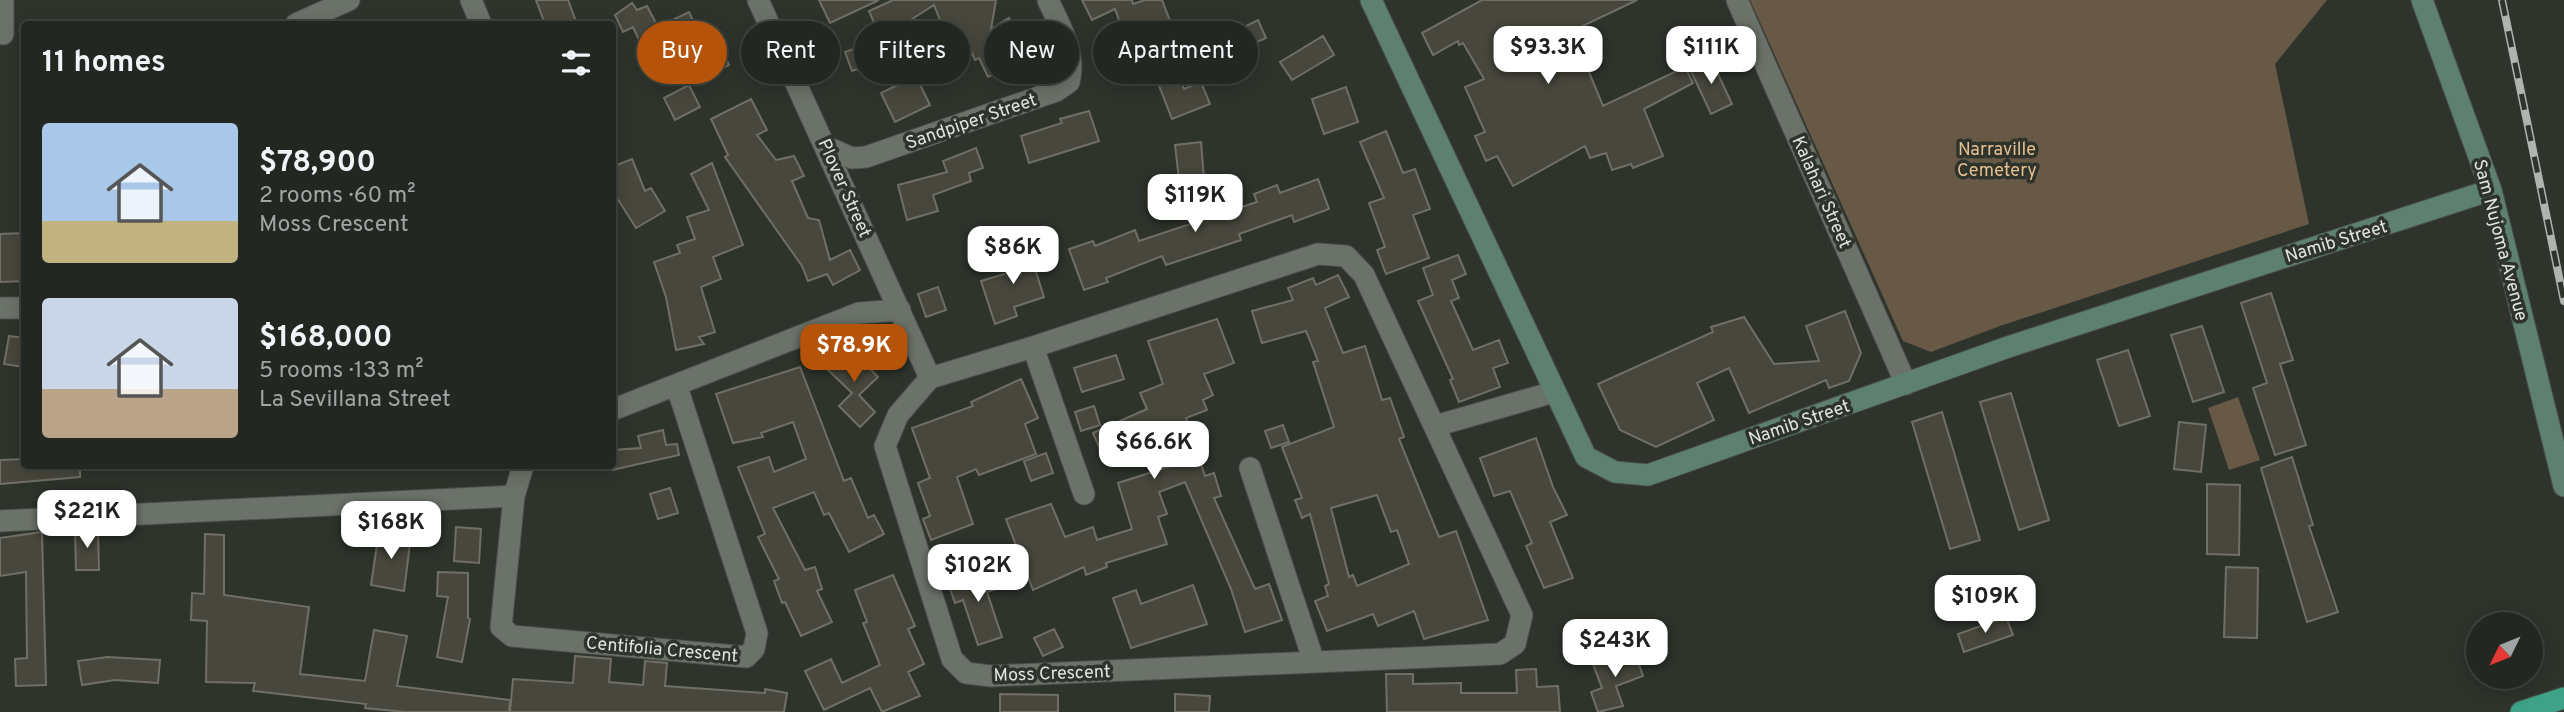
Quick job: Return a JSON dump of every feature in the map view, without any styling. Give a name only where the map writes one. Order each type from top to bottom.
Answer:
[{"type":"highway","points":[[2521,712],[2564,698]]},
{"type":"street","points":[[3,0],[9,34]]},
{"type":"street","points":[[303,21],[349,0]]},
{"type":"street","points":[[471,0],[480,21]]},
{"type":"street","name":"Plover Street","points":[[758,0],[930,378]]},
{"type":"street","name":"Sandpiper Street","points":[[827,147],[852,158],[866,157],[1056,91],[1069,82],[1072,68],[1070,49],[1048,0]]},
{"type":"street","name":"Namib Street","points":[[1371,0],[1586,457],[1615,472],[1648,475],[2008,347],[2491,190]]},
{"type":"street","name":"Kalahari Street","points":[[1737,0],[1906,384]]},
{"type":"street","name":"Sam Nujoma Avenue","points":[[2422,0],[2491,190],[2564,486]]},
{"type":"street","name":"Moss Crescent","points":[[1318,254],[1346,256],[1363,275],[1522,615],[1515,644],[1500,654],[992,676],[966,673],[952,659],[885,446],[898,415],[930,378],[1033,348],[1318,254]]},
{"type":"street","points":[[0,309],[21,307]]},
{"type":"street","points":[[616,409],[677,387],[859,313],[900,310]]},
{"type":"street","points":[[1033,348],[1084,494]]},
{"type":"street","name":"Centifolia Crescent","points":[[522,469],[514,496],[501,627],[512,636],[746,657],[754,649],[757,633],[677,387]]},
{"type":"street","points":[[1435,426],[1554,392]]},
{"type":"street","points":[[1250,468],[1314,662]]},
{"type":"street","points":[[0,521],[514,496]]},
{"type":"green space","name":"Narraville Cemetery","points":[[1750,0],[2327,0],[2275,64],[2309,224],[2000,326],[1931,352],[1903,341]]},
{"type":"green space","points":[[2238,397],[2260,460],[2229,470],[2208,408]]},
{"type":"building","points":[[536,0],[568,0],[576,21],[544,21]]},
{"type":"building","points":[[819,0],[879,0],[834,21],[829,21]]},
{"type":"building","points":[[893,0],[996,0],[992,21],[984,21],[984,69],[979,58],[975,60],[970,49],[970,21],[940,21],[934,5],[909,21],[873,21],[869,11]]},
{"type":"building","points":[[1082,0],[1132,0],[1133,4],[1145,0],[1162,0],[1170,21],[1119,21],[1115,9],[1092,20]]},
{"type":"building","points":[[1482,0],[1637,0],[1572,31],[1603,106],[1685,67],[1693,83],[1644,109],[1663,156],[1633,168],[1631,164],[1612,170],[1606,153],[1590,158],[1585,146],[1513,186],[1497,156],[1486,161],[1475,136],[1485,132],[1465,87],[1484,79],[1463,43],[1459,45],[1458,41],[1433,55],[1422,33]]},
{"type":"building","points":[[632,3],[637,10],[647,6],[655,21],[637,21],[637,36],[633,27],[623,32],[615,15]]},
{"type":"building","points":[[689,12],[693,21],[670,21]]},
{"type":"building","points":[[1258,20],[1266,38],[1258,42],[1258,21]]},
{"type":"building","points":[[1323,36],[1334,55],[1292,80],[1280,62]]},
{"type":"building","points":[[854,49],[854,70],[852,71],[845,52]]},
{"type":"building","points":[[1711,59],[1732,104],[1711,114],[1690,69]]},
{"type":"building","points":[[900,84],[920,84],[930,105],[895,122],[881,93]]},
{"type":"building","points":[[1158,84],[1182,84],[1184,89],[1202,84],[1210,104],[1172,119]]},
{"type":"building","points":[[689,85],[700,107],[675,120],[664,98]]},
{"type":"building","points":[[1346,87],[1358,122],[1324,134],[1312,99]]},
{"type":"building","points":[[751,99],[767,130],[757,135],[776,160],[794,156],[804,176],[792,181],[808,218],[819,220],[830,260],[850,250],[860,270],[833,285],[827,274],[808,281],[802,266],[725,157],[728,155],[711,119]]},
{"type":"building","points":[[1089,111],[1099,141],[1029,163],[1021,136],[1062,123],[1060,119]]},
{"type":"building","points":[[1386,131],[1403,173],[1415,169],[1430,209],[1413,215],[1429,258],[1386,274],[1377,250],[1385,247],[1369,203],[1384,198],[1360,142]]},
{"type":"building","points":[[1201,142],[1204,178],[1179,180],[1175,145]]},
{"type":"building","points":[[976,148],[983,168],[969,173],[971,181],[933,195],[938,211],[907,220],[898,185],[947,172],[943,161]]},
{"type":"building","points":[[632,159],[645,191],[651,188],[665,211],[636,228],[616,196],[616,165]]},
{"type":"building","points":[[712,163],[743,245],[713,257],[721,279],[701,287],[715,332],[699,337],[704,344],[676,350],[666,297],[654,262],[680,253],[677,245],[695,239],[687,217],[709,210],[691,174]]},
{"type":"building","points":[[1318,179],[1329,209],[1294,222],[1292,215],[1239,234],[1241,240],[1166,265],[1162,256],[1106,278],[1108,282],[1084,290],[1069,249],[1093,241],[1095,246],[1135,230],[1139,241],[1257,202],[1254,194],[1277,185],[1280,193]]},
{"type":"building","points":[[21,233],[21,281],[0,282],[0,234]]},
{"type":"building","points":[[1028,247],[1044,297],[1014,307],[1017,316],[995,324],[981,281],[1011,272],[1005,254]]},
{"type":"building","points":[[1458,255],[1466,274],[1452,280],[1459,298],[1451,301],[1473,350],[1499,340],[1508,363],[1493,368],[1500,387],[1459,402],[1450,380],[1453,379],[1418,301],[1433,295],[1423,268]]},
{"type":"building","points":[[1338,275],[1349,297],[1325,308],[1343,353],[1365,346],[1382,400],[1390,398],[1404,437],[1399,439],[1439,537],[1456,531],[1488,620],[1424,639],[1414,611],[1378,626],[1373,614],[1327,631],[1315,601],[1328,596],[1325,586],[1329,584],[1310,514],[1302,518],[1295,500],[1302,498],[1282,447],[1334,427],[1313,362],[1318,361],[1306,331],[1262,343],[1252,311],[1293,300],[1288,288],[1313,278],[1316,285]],"holes":[[[1377,495],[1391,532],[1397,530],[1409,564],[1357,586],[1353,575],[1349,577],[1331,508]]]},
{"type":"building","points":[[938,287],[946,310],[926,317],[918,294]]},
{"type":"building","points":[[2271,293],[2293,360],[2280,364],[2306,445],[2275,455],[2253,388],[2267,383],[2241,303]]},
{"type":"building","points":[[1845,311],[1861,353],[1849,381],[1829,388],[1826,380],[1749,413],[1729,368],[1697,383],[1714,420],[1656,447],[1620,430],[1598,384],[1713,332],[1711,327],[1744,317],[1774,364],[1819,361],[1806,326]]},
{"type":"building","points":[[1217,319],[1234,363],[1204,374],[1213,395],[1203,400],[1207,410],[1186,418],[1205,476],[1214,473],[1221,496],[1214,498],[1255,589],[1269,584],[1282,620],[1245,632],[1231,589],[1185,482],[1159,492],[1167,514],[1158,517],[1167,544],[1106,563],[1107,567],[1086,575],[1084,567],[1033,590],[1006,519],[1051,504],[1065,537],[1093,527],[1097,540],[1132,529],[1118,483],[1168,467],[1158,432],[1103,456],[1093,433],[1147,409],[1140,393],[1163,384],[1148,341]]},
{"type":"building","points":[[2202,326],[2224,392],[2193,402],[2171,335]]},
{"type":"building","points":[[9,336],[21,338],[21,367],[4,364]]},
{"type":"building","points":[[848,346],[878,377],[859,395],[875,412],[860,427],[839,406],[852,393],[826,368]]},
{"type":"building","points":[[2128,350],[2150,416],[2119,426],[2097,360]]},
{"type":"building","points":[[1116,355],[1124,379],[1082,392],[1074,368]]},
{"type":"building","points":[[800,367],[844,481],[851,478],[868,518],[874,515],[884,534],[849,552],[829,513],[824,515],[814,492],[773,508],[805,570],[815,567],[822,589],[817,591],[832,622],[801,636],[785,602],[782,603],[774,581],[779,579],[758,537],[765,534],[738,467],[769,457],[774,472],[806,459],[793,422],[761,433],[763,437],[733,443],[716,394]]},
{"type":"building","points":[[1021,379],[1038,418],[1025,424],[1036,454],[979,475],[976,469],[957,477],[973,524],[931,540],[923,519],[930,516],[918,483],[930,478],[912,428],[973,406],[971,402]]},
{"type":"building","points":[[2011,393],[2049,520],[2019,530],[1980,402]]},
{"type":"building","points":[[1094,406],[1100,425],[1081,431],[1075,412]]},
{"type":"building","points":[[1942,412],[1980,540],[1950,549],[1912,422]]},
{"type":"building","points":[[2179,422],[2206,425],[2201,472],[2174,469]]},
{"type":"building","points":[[1283,425],[1289,442],[1271,448],[1265,431]]},
{"type":"building","points":[[663,430],[666,445],[677,444],[679,455],[612,470],[616,469],[616,450],[641,448],[638,436]]},
{"type":"building","points":[[1536,438],[1553,487],[1567,515],[1550,522],[1573,578],[1544,588],[1526,546],[1532,543],[1510,491],[1494,496],[1480,458]]},
{"type":"building","points":[[1046,453],[1053,473],[1031,481],[1024,461]]},
{"type":"building","points":[[2292,457],[2313,525],[2309,526],[2338,612],[2307,622],[2261,468]]},
{"type":"building","points":[[21,459],[21,469],[80,469],[80,477],[0,484],[0,460]]},
{"type":"building","points":[[2207,484],[2240,485],[2239,555],[2207,554]]},
{"type":"building","points":[[670,488],[678,513],[658,519],[650,494]]},
{"type":"building","points":[[456,527],[481,529],[479,563],[454,561]]},
{"type":"building","points":[[98,529],[99,570],[76,570],[75,531]]},
{"type":"building","points":[[379,531],[411,536],[404,591],[371,585]]},
{"type":"building","points":[[42,532],[46,685],[16,686],[15,659],[27,658],[26,572],[0,576],[0,538]]},
{"type":"building","points":[[205,534],[224,535],[224,595],[309,607],[300,674],[365,681],[374,630],[407,636],[397,686],[510,700],[509,712],[405,712],[365,708],[366,704],[253,691],[255,683],[206,682],[207,621],[191,620],[192,593],[204,594]]},
{"type":"building","points":[[2226,567],[2258,568],[2257,638],[2224,637]]},
{"type":"building","points":[[989,568],[996,589],[987,592],[1002,637],[978,645],[963,600],[955,603],[948,583]]},
{"type":"building","points":[[438,572],[468,573],[470,619],[462,662],[437,657],[448,597],[437,596]]},
{"type":"building","points":[[893,575],[915,626],[908,629],[924,664],[908,672],[920,696],[882,712],[870,688],[824,710],[805,671],[831,659],[842,683],[880,665],[863,623],[867,622],[855,590]]},
{"type":"building","points":[[1193,585],[1207,624],[1131,648],[1113,598],[1136,590],[1141,604]]},
{"type":"building","points":[[2006,617],[2013,635],[1964,652],[1958,634]]},
{"type":"building","points":[[1054,629],[1063,647],[1043,656],[1034,638]]},
{"type":"building","points":[[1634,650],[1643,676],[1616,686],[1623,706],[1598,712],[1591,692],[1602,688],[1593,664]]},
{"type":"building","points":[[575,656],[611,659],[609,682],[643,685],[645,661],[667,663],[665,686],[765,693],[765,689],[787,693],[784,712],[510,712],[513,679],[573,683]]},
{"type":"building","points":[[107,657],[160,660],[158,683],[115,680],[82,685],[78,661]]},
{"type":"building","points":[[1536,669],[1537,687],[1558,686],[1560,712],[1387,712],[1386,674],[1413,674],[1413,684],[1461,683],[1461,693],[1517,693],[1516,670]]},
{"type":"building","points":[[1000,694],[1058,695],[1058,712],[1000,712]]},
{"type":"building","points":[[1175,694],[1210,696],[1209,712],[1175,712]]},
{"type":"railway","points":[[2502,0],[2564,301]]}]
